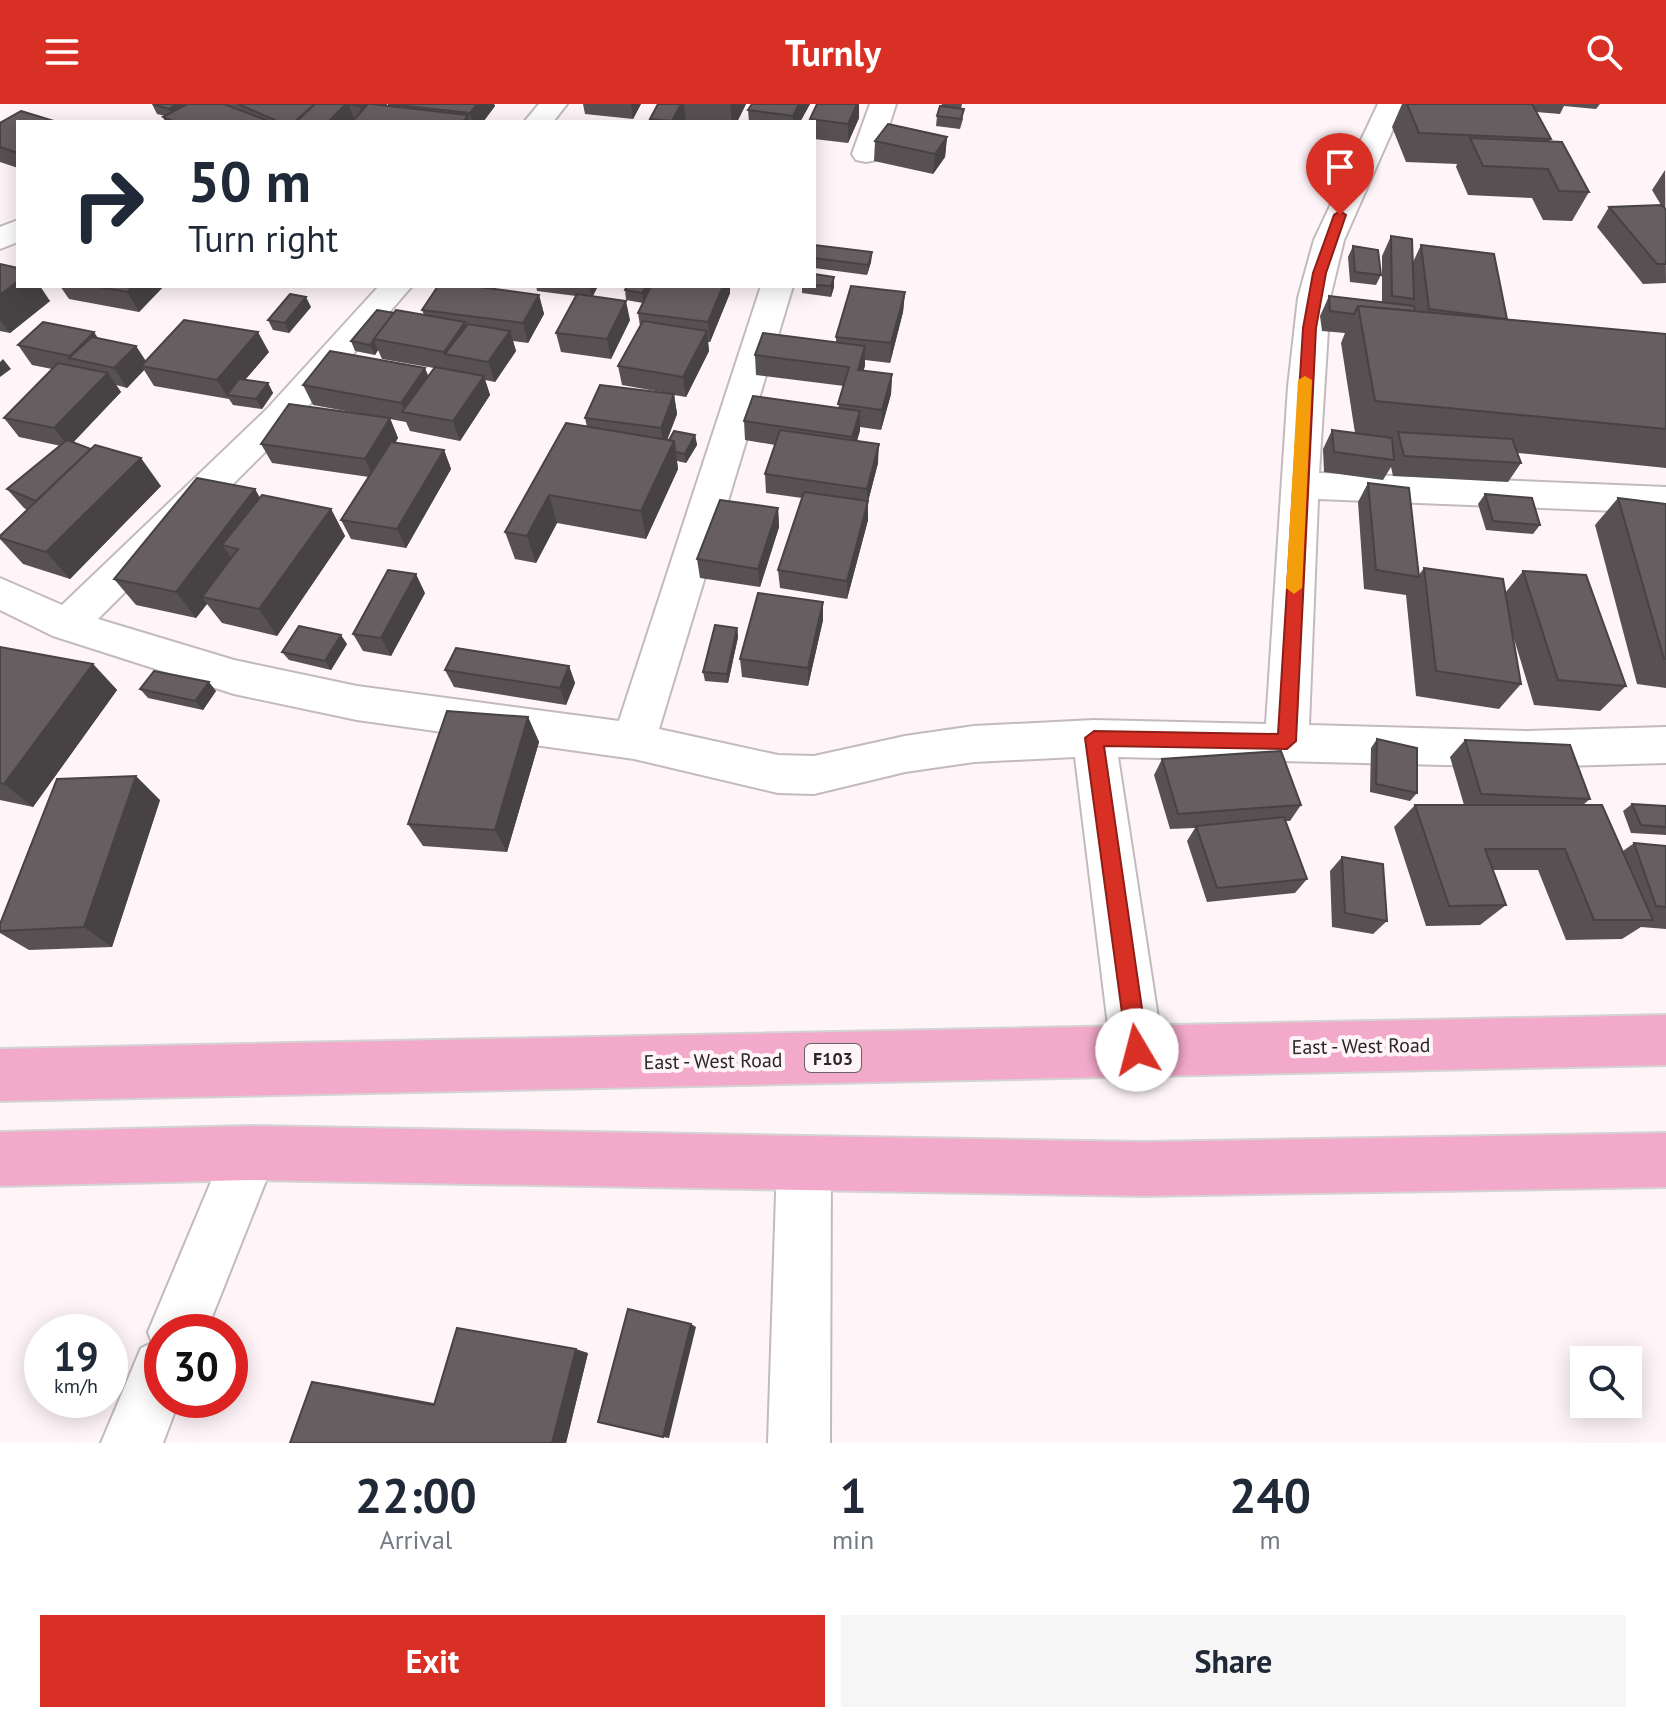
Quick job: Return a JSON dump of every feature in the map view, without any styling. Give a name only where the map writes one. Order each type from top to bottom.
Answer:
[{"type":"main road","name":"East - West Road","points":[[0,1075],[279,1072],[1666,1040]]},
{"type":"main road","points":[[0,1159],[250,1153],[1144,1169],[1666,1160]]},
{"type":"street","points":[[540,120],[554,104]]},
{"type":"street","points":[[866,154],[883,104]]},
{"type":"street","points":[[1287,741],[1309,328],[1329,240],[1391,104]]},
{"type":"street","points":[[67,625],[180,517],[319,373],[394,288]]},
{"type":"street","points":[[634,741],[757,402],[777,288]]},
{"type":"street","points":[[1299,485],[1666,500]]},
{"type":"street","points":[[0,593],[67,625],[234,677],[342,700],[634,741],[778,774],[814,775],[905,754],[974,744],[1094,738],[1527,749],[1666,745]]},
{"type":"street","points":[[1094,738],[1137,1050]]},
{"type":"street","points":[[184,1314],[250,1153]]},
{"type":"street","points":[[799,1443],[804,1163]]},
{"type":"street","points":[[132,1443],[144,1413]]},
{"type":"building","points":[[153,104],[177,104],[169,109]]},
{"type":"building","points":[[187,104],[224,104],[266,120],[170,120],[163,117]]},
{"type":"building","points":[[238,104],[315,104],[296,120],[274,120]]},
{"type":"building","points":[[315,104],[346,104],[330,120],[298,120]]},
{"type":"building","points":[[368,104],[468,115],[464,120],[354,120]]},
{"type":"building","points":[[388,104],[477,104],[470,113]]},
{"type":"building","points":[[658,104],[681,104],[673,120],[650,119]]},
{"type":"building","points":[[752,104],[799,104],[793,116],[748,110]]},
{"type":"building","points":[[817,104],[857,104],[848,124],[810,119]]},
{"type":"building","points":[[1407,104],[1532,104],[1551,139],[1419,133]]},
{"type":"building","points":[[940,106],[964,109],[961,119],[937,116]]},
{"type":"building","points":[[21,111],[50,120],[16,120],[16,152],[0,147],[0,123]]},
{"type":"building","points":[[888,124],[947,137],[935,154],[875,141]]},
{"type":"building","points":[[1470,138],[1562,142],[1589,192],[1559,191],[1548,169],[1483,166]]},
{"type":"building","points":[[1662,205],[1666,210],[1666,264],[1657,264],[1609,207]]},
{"type":"building","points":[[1391,236],[1412,239],[1414,299],[1392,296]]},
{"type":"building","points":[[816,245],[872,252],[868,265],[816,258]]},
{"type":"building","points":[[1421,245],[1494,254],[1507,319],[1429,309]]},
{"type":"building","points":[[1353,246],[1378,250],[1381,275],[1355,272]]},
{"type":"building","points":[[0,264],[16,268],[16,283],[0,295]]},
{"type":"building","points":[[816,274],[834,277],[831,286],[816,285]]},
{"type":"building","points":[[851,286],[905,292],[891,343],[836,337]]},
{"type":"building","points":[[104,288],[131,288],[127,292]]},
{"type":"building","points":[[437,288],[487,288],[539,295],[523,323],[422,310]]},
{"type":"building","points":[[626,288],[646,288],[642,293]]},
{"type":"building","points":[[650,288],[722,288],[708,322],[638,313]]},
{"type":"building","points":[[290,294],[306,297],[285,323],[268,320]]},
{"type":"building","points":[[577,294],[626,301],[607,339],[556,333]]},
{"type":"building","points":[[1329,296],[1414,306],[1415,311],[1358,306],[1354,314],[1330,311]]},
{"type":"building","points":[[1358,306],[1666,334],[1666,429],[1375,401]]},
{"type":"building","points":[[377,310],[394,313],[370,345],[351,341]]},
{"type":"building","points":[[396,310],[465,322],[444,352],[374,339]]},
{"type":"building","points":[[184,320],[258,332],[217,380],[141,366]]},
{"type":"building","points":[[643,321],[707,331],[683,377],[618,366]]},
{"type":"building","points":[[43,322],[94,332],[70,356],[18,345]]},
{"type":"building","points":[[468,324],[510,331],[488,362],[445,354]]},
{"type":"building","points":[[763,333],[865,346],[858,370],[892,374],[882,410],[838,404],[849,367],[755,355]]},
{"type":"building","points":[[92,337],[136,346],[114,368],[69,358]]},
{"type":"building","points":[[330,351],[425,368],[401,403],[303,385]]},
{"type":"building","points":[[58,363],[108,373],[54,428],[4,418]]},
{"type":"building","points":[[435,367],[484,376],[453,421],[402,412]]},
{"type":"building","points":[[239,379],[268,383],[256,399],[227,395]]},
{"type":"building","points":[[600,385],[674,394],[661,428],[585,418]]},
{"type":"building","points":[[753,396],[860,411],[852,437],[744,421]]},
{"type":"building","points":[[289,404],[390,418],[365,459],[261,444]]},
{"type":"building","points":[[566,423],[674,441],[641,511],[549,495],[527,536],[505,532]]},
{"type":"building","points":[[780,430],[879,444],[867,489],[765,474]]},
{"type":"building","points":[[1332,430],[1392,438],[1394,460],[1334,452]]},
{"type":"building","points":[[674,431],[695,435],[685,454],[675,452],[674,441],[669,440]]},
{"type":"building","points":[[1398,432],[1512,439],[1521,463],[1404,456]]},
{"type":"building","points":[[67,440],[91,449],[36,501],[7,489]]},
{"type":"building","points":[[391,442],[444,450],[397,529],[341,520]]},
{"type":"building","points":[[95,445],[141,458],[46,552],[0,538],[0,536]]},
{"type":"building","points":[[197,478],[255,489],[176,592],[114,579]]},
{"type":"building","points":[[1368,483],[1409,488],[1419,577],[1376,570]]},
{"type":"building","points":[[804,492],[868,501],[847,581],[778,570]]},
{"type":"building","points":[[1485,494],[1532,498],[1540,525],[1493,521]]},
{"type":"building","points":[[262,495],[331,509],[259,609],[202,597],[238,549],[222,545]]},
{"type":"building","points":[[1618,498],[1666,504],[1666,659],[1664,659]]},
{"type":"building","points":[[720,500],[778,508],[758,569],[697,559]]},
{"type":"building","points":[[1424,568],[1503,579],[1521,684],[1436,671]]},
{"type":"building","points":[[388,570],[416,574],[381,638],[353,634]]},
{"type":"building","points":[[1523,571],[1586,575],[1626,686],[1558,680]]},
{"type":"building","points":[[758,593],[823,602],[808,668],[740,659]]},
{"type":"building","points":[[715,625],[737,628],[727,674],[703,672]]},
{"type":"building","points":[[299,626],[341,635],[325,661],[282,652]]},
{"type":"building","points":[[0,647],[93,664],[4,784],[0,783]]},
{"type":"building","points":[[456,648],[569,666],[560,688],[445,670]]},
{"type":"building","points":[[154,671],[209,682],[195,701],[140,689]]},
{"type":"building","points":[[447,711],[528,717],[495,830],[408,824]]},
{"type":"building","points":[[1377,739],[1417,748],[1417,793],[1376,784]]},
{"type":"building","points":[[1465,740],[1570,745],[1590,799],[1481,794]]},
{"type":"building","points":[[1281,751],[1301,805],[1178,814],[1162,759]]},
{"type":"building","points":[[136,776],[84,927],[0,931],[0,924],[57,779]]},
{"type":"building","points":[[1632,804],[1666,806],[1666,827],[1641,825]]},
{"type":"building","points":[[1415,805],[1602,805],[1653,920],[1594,920],[1565,849],[1485,849],[1506,905],[1449,906]]},
{"type":"building","points":[[1284,817],[1307,879],[1217,888],[1196,826]]},
{"type":"building","points":[[1634,843],[1666,846],[1666,907],[1656,906]]},
{"type":"building","points":[[1342,857],[1383,864],[1387,921],[1345,913]]},
{"type":"building","points":[[628,1309],[691,1324],[663,1437],[598,1422]]},
{"type":"building","points":[[457,1328],[576,1349],[552,1443],[290,1443],[312,1382],[434,1405]]},
{"type":"slow traffic","points":[[1294,588],[1305,380]]},
{"type":"route","points":[[1137,1050],[1094,738],[1287,741],[1309,328],[1329,240],[1340,215]]}]
